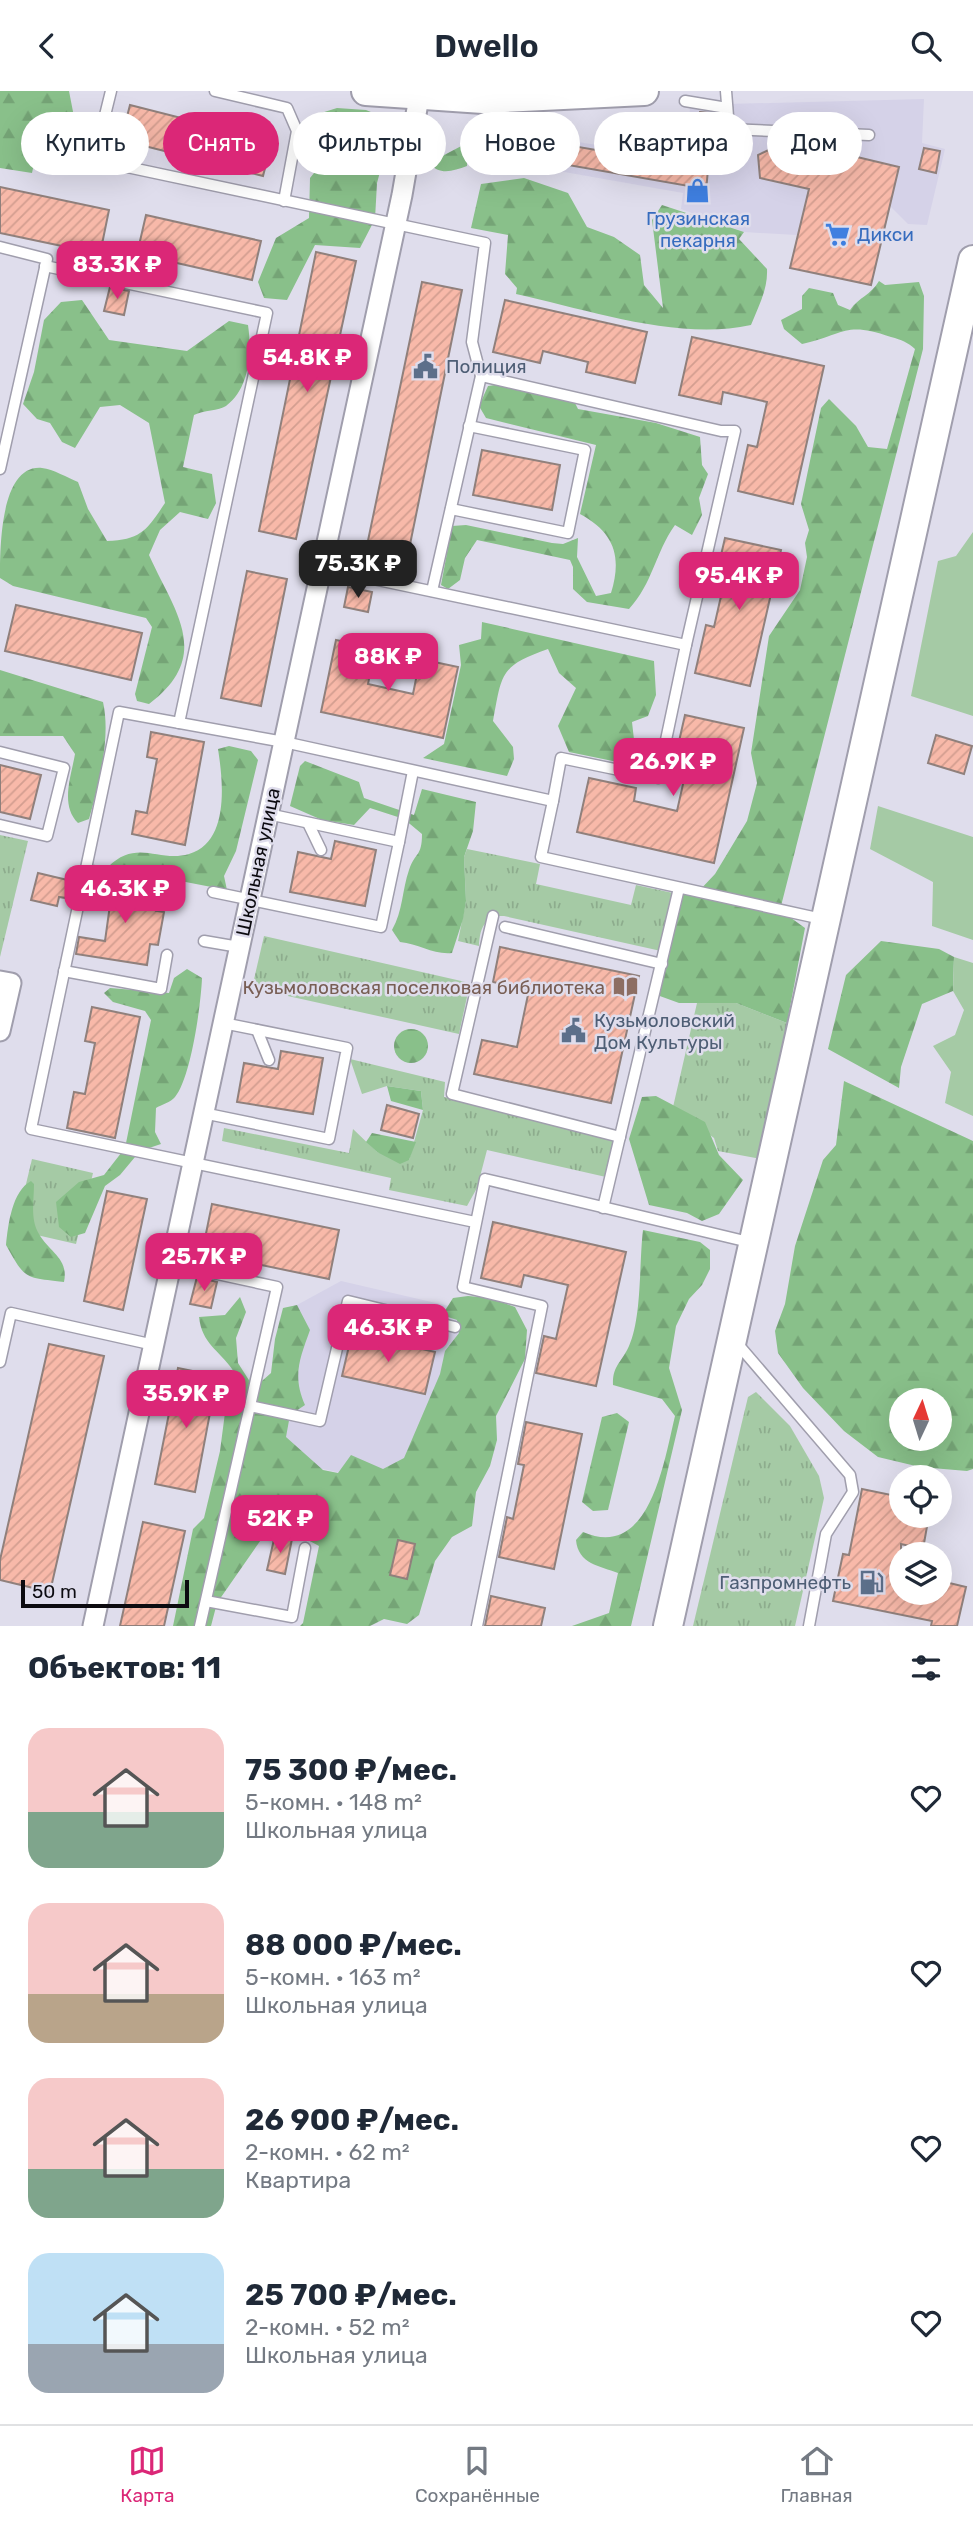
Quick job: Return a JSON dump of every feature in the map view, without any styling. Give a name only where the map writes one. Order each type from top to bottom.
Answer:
[{"type":"main road","points":[[366,91],[419,97],[483,99],[644,91]]},
{"type":"main road","points":[[668,1626],[973,260]]},
{"type":"street","name":"Школьная улица","points":[[93,1626],[395,224],[419,97]]},
{"type":"street","points":[[0,981],[11,983],[0,1031]]},
{"type":"lane","points":[[111,91],[94,160],[485,243],[472,342],[481,376],[432,591]]},
{"type":"lane","points":[[215,91],[288,108],[297,131],[284,201]]},
{"type":"lane","points":[[726,91],[729,129],[869,135]]},
{"type":"lane","points":[[419,97],[445,109]]},
{"type":"lane","points":[[685,101],[727,108]]},
{"type":"lane","points":[[0,247],[47,258],[0,469]]},
{"type":"lane","points":[[45,265],[267,313],[179,723]]},
{"type":"lane","points":[[481,376],[721,431],[735,431],[658,778],[561,758],[541,857],[826,919]]},
{"type":"lane","points":[[451,509],[568,533],[585,450],[469,426]]},
{"type":"lane","points":[[321,568],[686,645]]},
{"type":"lane","points":[[475,1222],[31,1129],[118,712],[284,742],[553,801]]},
{"type":"lane","points":[[0,751],[64,768],[47,836],[0,825]]},
{"type":"lane","points":[[213,892],[381,927],[413,771]]},
{"type":"lane","points":[[268,814],[399,842]]},
{"type":"lane","points":[[308,823],[321,849]]},
{"type":"lane","points":[[86,870],[161,883]]},
{"type":"lane","points":[[603,1208],[679,888]]},
{"type":"lane","points":[[493,916],[452,1094],[620,1137]]},
{"type":"lane","points":[[505,927],[662,964]]},
{"type":"lane","points":[[204,941],[239,947]]},
{"type":"lane","points":[[64,971],[161,989],[167,955]]},
{"type":"lane","points":[[204,1114],[329,1139],[347,1048],[223,1024]]},
{"type":"lane","points":[[257,1030],[270,1060]]},
{"type":"lane","points":[[477,1626],[542,1306],[463,1287],[485,1179],[754,1243]]},
{"type":"lane","points":[[171,1263],[277,1287],[200,1626]]},
{"type":"lane","points":[[250,1406],[320,1421],[348,1301],[455,1327]]},
{"type":"lane","points":[[0,1362],[11,1313],[154,1345]]},
{"type":"lane","points":[[733,1339],[850,1475],[853,1492],[826,1535],[809,1626]]},
{"type":"lane","points":[[206,1601],[292,1618],[305,1548]]},
{"type":"shaded area","points":[[924,99],[922,143],[945,149],[927,225],[908,224],[889,205],[790,268],[797,235],[744,232],[681,209],[683,193],[580,175],[580,142],[594,145],[594,175],[753,175],[753,112],[690,112],[690,105]]},
{"type":"shaded area","points":[[341,1281],[479,1313],[437,1493],[261,1456],[297,1305]]},
{"type":"green space","points":[[0,91],[69,91],[73,112],[21,112],[21,171],[0,168]]},
{"type":"green space","points":[[337,108],[371,112],[324,112]]},
{"type":"green space","points":[[460,147],[460,168],[446,171],[446,154]]},
{"type":"green space","points":[[312,175],[379,175],[375,219],[360,248],[315,245],[287,300],[264,298],[258,282],[276,238],[309,218],[310,178]]},
{"type":"green space","points":[[524,178],[568,193],[587,227],[614,237],[640,255],[644,285],[663,308],[652,220],[662,205],[744,232],[739,239],[767,269],[760,304],[751,325],[723,329],[664,326],[603,315],[516,294],[517,288],[505,274],[508,235],[471,228],[481,184]]},
{"type":"green space","points":[[879,281],[885,285],[919,282],[924,296],[923,349],[780,910],[805,928],[787,1023],[736,1003],[679,1003],[657,995],[682,895],[698,892],[715,874],[747,821],[757,783],[751,753],[769,636],[800,590],[809,530],[801,504],[821,408],[829,399],[856,426],[868,447],[887,449],[915,349],[901,340],[864,330],[846,331],[802,344],[784,329],[781,320],[802,309],[802,296],[809,288],[833,293],[838,305],[850,310]]},
{"type":"green space","points":[[82,300],[109,340],[187,351],[229,321],[248,325],[250,347],[245,380],[226,406],[194,415],[183,467],[212,474],[216,503],[208,519],[180,512],[160,530],[149,555],[177,614],[183,632],[184,650],[180,668],[169,686],[149,704],[137,701],[135,694],[152,627],[146,618],[13,586],[0,578],[5,510],[18,479],[28,470],[42,468],[78,482],[88,509],[107,541],[136,536],[148,527],[165,503],[149,423],[120,405],[100,407],[75,448],[62,442],[50,423],[37,419],[23,404],[34,372],[44,320],[61,302]]},
{"type":"green space","points":[[495,385],[574,401],[578,409],[656,423],[700,437],[702,465],[708,474],[699,498],[702,515],[692,535],[675,525],[644,589],[629,609],[587,602],[573,589],[573,567],[570,560],[477,540],[465,558],[460,580],[448,589],[441,585],[452,526],[466,525],[552,543],[563,544],[578,538],[577,557],[596,596],[611,593],[616,568],[613,547],[601,529],[580,514],[596,445],[486,418],[479,406],[488,386]]},
{"type":"green space","points":[[973,532],[973,716],[911,696],[938,561],[956,556]]},
{"type":"green space","points":[[482,622],[654,661],[656,695],[648,716],[632,722],[637,766],[569,752],[558,726],[576,688],[559,673],[548,649],[520,661],[506,673],[502,682],[493,721],[513,747],[514,759],[507,776],[423,758],[444,744],[461,665],[459,645],[481,639]]},
{"type":"green space","points":[[0,670],[103,702],[105,746],[89,819],[78,823],[69,808],[68,790],[75,754],[63,736],[0,736]]},
{"type":"green space","points":[[229,746],[251,751],[258,760],[236,851],[224,876],[227,890],[108,867],[129,854],[189,854],[212,837],[221,809],[218,749]]},
{"type":"green space","points":[[305,761],[359,782],[364,798],[414,815],[422,789],[476,802],[473,831],[464,857],[466,901],[452,953],[400,942],[392,930],[409,870],[421,847],[422,834],[404,819],[370,808],[354,825],[322,820],[290,806],[300,766]]},
{"type":"green space","points":[[878,806],[973,837],[973,940],[932,926],[933,882],[870,849]]},
{"type":"green space","points":[[0,835],[28,841],[0,957]]},
{"type":"green space","points":[[467,849],[540,864],[536,884],[631,905],[636,885],[673,893],[661,951],[504,916],[493,916],[486,923],[479,946],[458,941],[466,901],[464,857]]},
{"type":"green space","points":[[264,936],[470,983],[459,1034],[252,988]]},
{"type":"green space","points":[[881,941],[939,949],[954,957],[953,991],[922,1004],[901,1067],[899,1088],[828,1049],[846,975]]},
{"type":"green space","points":[[954,957],[973,963],[973,1116],[945,1103],[951,1072],[933,1046],[955,1035],[964,1010],[953,991]]},
{"type":"green space","points":[[187,969],[202,978],[197,1022],[181,1087],[173,1099],[156,1108],[155,1132],[161,1144],[140,1151],[120,1175],[105,1186],[85,1233],[71,1237],[59,1227],[56,1202],[79,1182],[104,1175],[125,1148],[151,1020],[145,1011],[113,1002],[104,993],[110,988],[169,993],[174,978]]},
{"type":"green space","points":[[697,1003],[736,1003],[787,1023],[761,1159],[718,1151],[714,1138],[673,1107]]},
{"type":"green space","points":[[411,1029],[423,1034],[428,1046],[423,1058],[411,1063],[399,1058],[394,1046],[399,1034]]},
{"type":"green space","points":[[350,1059],[445,1082],[444,1097],[615,1139],[606,1177],[487,1150],[477,1188],[467,1206],[389,1190],[391,1178],[222,1141],[224,1128],[349,1153],[353,1129],[377,1152],[409,1160],[423,1110],[421,1091],[387,1086],[362,1094]]},
{"type":"green space","points":[[844,1081],[973,1141],[973,1469],[952,1470],[952,1465],[912,1465],[878,1457],[844,1431],[803,1388],[778,1353],[775,1331],[785,1304],[795,1246],[823,1160],[836,1145]]},
{"type":"green space","points":[[387,1086],[421,1091],[423,1110],[391,1101]]},
{"type":"green space","points":[[656,1096],[705,1122],[719,1155],[743,1180],[719,1214],[702,1221],[687,1213],[649,1205],[629,1139],[642,1097]]},
{"type":"green space","points":[[372,1133],[416,1142],[409,1160],[400,1164],[377,1152],[366,1142]]},
{"type":"green space","points":[[32,1159],[93,1173],[76,1244],[15,1230]]},
{"type":"green space","points":[[31,1181],[34,1184],[34,1223],[43,1240],[61,1261],[65,1274],[64,1282],[28,1275],[18,1265],[6,1245],[15,1200]]},
{"type":"green space","points":[[643,1230],[700,1242],[710,1250],[710,1269],[702,1285],[689,1299],[676,1326],[669,1368],[682,1410],[631,1626],[572,1626],[609,1613],[618,1573],[585,1559],[576,1540],[583,1532],[606,1537],[624,1532],[639,1520],[659,1480],[675,1416],[662,1399],[613,1385],[614,1373],[629,1346],[636,1320]]},
{"type":"green space","points":[[240,1297],[246,1312],[236,1338],[238,1363],[254,1388],[271,1373],[275,1339],[283,1308],[297,1305],[310,1330],[298,1376],[305,1405],[290,1415],[286,1437],[323,1470],[338,1473],[351,1455],[383,1469],[404,1458],[440,1374],[445,1351],[459,1333],[457,1320],[442,1315],[453,1298],[491,1298],[515,1307],[527,1330],[525,1359],[496,1416],[497,1440],[490,1466],[476,1492],[472,1526],[452,1537],[435,1561],[419,1615],[407,1624],[384,1619],[370,1626],[300,1626],[303,1623],[319,1546],[295,1533],[265,1534],[217,1603],[211,1626],[173,1626],[193,1529],[204,1518],[220,1451],[226,1405],[237,1392],[233,1371],[207,1340],[199,1317],[225,1315]]},
{"type":"green space","points":[[756,1392],[790,1426],[819,1476],[824,1498],[795,1626],[693,1626],[748,1397]]},
{"type":"green space","points":[[617,1413],[629,1422],[608,1510],[593,1511],[582,1502],[602,1417]]},
{"type":"building","points":[[130,105],[163,113],[163,151],[149,147],[149,112],[128,112]]},
{"type":"building","points":[[580,147],[594,150],[594,169],[580,167]]},
{"type":"building","points":[[924,148],[940,151],[936,173],[919,169]]},
{"type":"building","points":[[767,151],[767,175],[862,175],[862,158],[899,167],[871,285],[790,268],[809,189],[760,178],[758,155]]},
{"type":"building","points":[[626,175],[707,175],[705,203],[687,201],[689,186]]},
{"type":"building","points":[[0,187],[109,210],[100,254],[0,233]]},
{"type":"building","points":[[146,215],[261,241],[252,280],[137,254]]},
{"type":"building","points":[[316,252],[356,261],[296,539],[259,531]]},
{"type":"building","points":[[422,282],[462,290],[406,564],[365,555]]},
{"type":"building","points":[[110,287],[129,291],[124,315],[104,311]]},
{"type":"building","points":[[505,300],[647,332],[635,383],[586,372],[588,362],[543,351],[540,363],[493,352]]},
{"type":"building","points":[[692,337],[824,366],[793,504],[738,491],[748,445],[757,447],[767,402],[723,392],[721,404],[679,395]]},
{"type":"building","points":[[482,450],[560,465],[552,510],[473,495]]},
{"type":"building","points":[[725,538],[781,550],[750,686],[695,673],[706,625],[714,627],[724,583],[715,581]]},
{"type":"building","points":[[247,571],[287,579],[261,706],[221,698]]},
{"type":"building","points":[[348,587],[372,592],[368,612],[344,607]]},
{"type":"building","points":[[16,605],[142,633],[131,680],[5,651]]},
{"type":"building","points":[[336,640],[375,648],[368,684],[413,694],[420,659],[458,667],[443,738],[321,712]]},
{"type":"building","points":[[685,715],[744,728],[714,863],[577,832],[589,778],[636,788],[634,801],[677,811],[688,762],[675,759]]},
{"type":"building","points":[[151,732],[204,742],[185,845],[132,834],[136,811],[147,813],[157,759],[147,757]]},
{"type":"building","points":[[936,735],[972,746],[964,774],[928,763]]},
{"type":"building","points":[[0,765],[41,775],[30,819],[0,812]]},
{"type":"building","points":[[335,841],[376,850],[365,906],[290,892],[298,852],[331,859]]},
{"type":"building","points":[[38,873],[76,882],[72,899],[59,897],[57,906],[31,900]]},
{"type":"building","points":[[91,883],[159,894],[156,911],[164,912],[158,945],[150,944],[147,965],[76,954],[79,937],[105,941],[110,905],[87,902]]},
{"type":"building","name":"Кузьмоловский Дом Культуры","points":[[500,947],[639,976],[611,1103],[474,1074],[482,1040],[517,1047],[529,990],[493,982]]},
{"type":"building","points":[[92,1007],[140,1017],[115,1138],[67,1128],[74,1092],[85,1094],[95,1043],[85,1041]]},
{"type":"building","points":[[281,1051],[323,1058],[313,1114],[237,1102],[244,1063],[278,1069]]},
{"type":"building","points":[[387,1105],[419,1114],[413,1138],[381,1130]]},
{"type":"building","points":[[107,1191],[147,1199],[123,1310],[84,1301]]},
{"type":"building","points":[[212,1204],[339,1230],[329,1279],[222,1257],[220,1267],[200,1263]]},
{"type":"building","points":[[493,1222],[626,1252],[596,1386],[536,1373],[544,1336],[556,1339],[568,1285],[524,1275],[521,1287],[481,1278]]},
{"type":"building","points":[[197,1277],[217,1282],[211,1308],[190,1304]]},
{"type":"building","points":[[352,1333],[435,1352],[425,1394],[342,1376]]},
{"type":"building","points":[[49,1344],[104,1356],[50,1592],[0,1580],[0,1560]]},
{"type":"building","points":[[178,1368],[217,1376],[195,1492],[155,1484]]},
{"type":"building","points":[[526,1422],[582,1434],[554,1569],[499,1557],[507,1517],[513,1519],[524,1465],[518,1464]]},
{"type":"building","points":[[862,1489],[889,1495],[889,1528],[927,1528],[924,1542],[889,1542],[889,1605],[952,1605],[952,1584],[966,1587],[957,1626],[931,1626],[932,1621],[833,1601],[843,1554],[849,1555]]},
{"type":"building","points":[[143,1522],[185,1531],[164,1626],[120,1626]]},
{"type":"building","points":[[275,1535],[292,1539],[285,1574],[267,1570]]},
{"type":"building","points":[[398,1540],[415,1544],[407,1579],[390,1575]]},
{"type":"building","points":[[491,1596],[545,1608],[541,1626],[485,1626]]},
{"type":"place","name":"Грузинская пекарня","points":[[698,190]]},
{"type":"place","name":"Дикси","points":[[837,234]]},
{"type":"place","name":"Полиция","points":[[426,366]]},
{"type":"place","name":"Кузьмоловская поселковая библиотека","points":[[625,987]]},
{"type":"place","name":"Кузьмоловский Дом Культуры","points":[[574,1031]]},
{"type":"place","name":"Газпромнефть","points":[[871,1582]]}]
